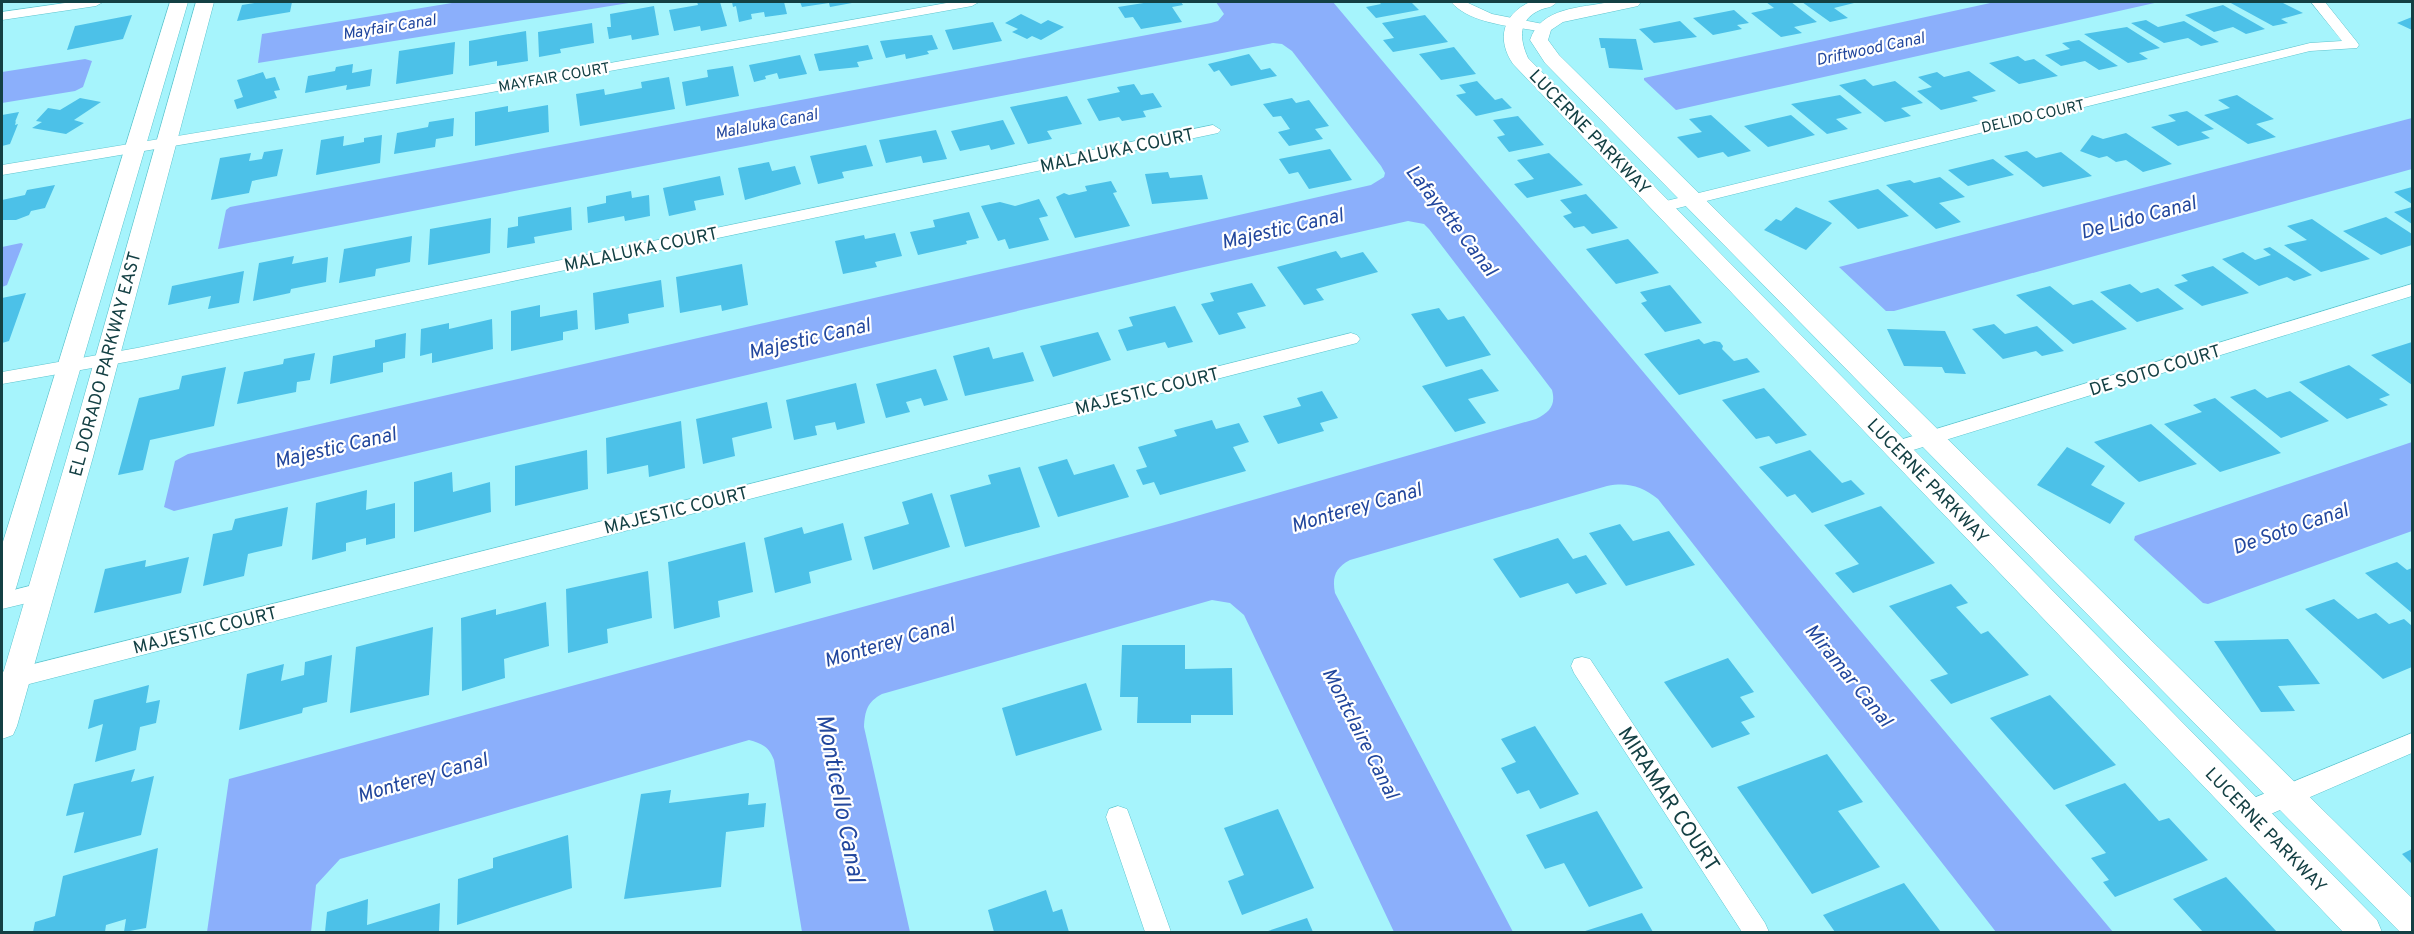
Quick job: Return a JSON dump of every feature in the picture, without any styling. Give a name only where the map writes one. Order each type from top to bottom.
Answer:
[{"type":"street","points":[[2,16],[96,2]]},
{"type":"street","name":"EL DORADO PARKWAY EAST","points":[[2,588],[179,2]]},
{"type":"street","name":"EL DORADO PARKWAY EAST","points":[[2,726],[8,680],[41,592],[205,2]]},
{"type":"street","name":"MAYFAIR COURT","points":[[2,170],[481,90],[972,2]]},
{"type":"street","points":[[1458,2],[1484,15],[1543,28],[1557,18],[1632,2]]},
{"type":"street","points":[[1514,21],[1529,8],[1548,2]]},
{"type":"street","name":"DELIDO COURT","points":[[1662,207],[2310,47],[2352,45],[2318,2]]},
{"type":"street","name":"LUCERNE PARKWAY","points":[[1514,21],[1510,35],[1513,48],[1520,60],[2365,933]]},
{"type":"street","name":"LUCERNE PARKWAY","points":[[1543,28],[1539,40],[1552,59],[2412,921]]},
{"type":"street","name":"MALALUKA COURT","points":[[2,378],[107,359],[1214,130]]},
{"type":"street","name":"DE SOTO COURT","points":[[1897,448],[2412,290]]},
{"type":"street","name":"MAJESTIC COURT","points":[[8,680],[1351,339]]},
{"type":"street","points":[[2,601],[41,592]]},
{"type":"street","name":"MIRAMAR COURT","points":[[1582,666],[1756,933]]},
{"type":"street","points":[[2248,812],[2412,743]]},
{"type":"street","points":[[1118,817],[1158,933]]},
{"type":"water","name":"Mayfair Canal","points":[[458,2],[635,2],[258,63],[262,34]]},
{"type":"water","points":[[1216,2],[1333,2],[2113,932],[1996,932],[1658,499],[1640,488],[1621,485],[1607,486],[1350,560],[1341,566],[1334,578],[1335,593],[1513,932],[1394,932],[1244,615],[1230,603],[1212,600],[882,694],[873,700],[866,712],[864,727],[910,932],[802,932],[774,760],[765,747],[749,740],[340,859],[316,885],[311,932],[207,932],[229,779],[1172,523],[1536,419],[1545,414],[1552,404],[1552,390],[1429,229],[1424,224],[1408,221],[1182,272],[174,511],[164,507],[175,461],[188,454],[1371,185],[1384,177],[1385,173],[1381,166],[1292,51],[1282,44],[1273,43],[218,249],[226,210],[230,207],[1211,23],[1218,21],[1224,14]]},
{"type":"water","name":"Driftwood Canal","points":[[1995,2],[2159,2],[1676,110],[1644,80],[1644,78]]},
{"type":"water","points":[[85,59],[92,61],[83,87],[75,91],[2,103],[2,72]]},
{"type":"water","name":"De Lido Canal","points":[[2412,118],[2412,169],[1894,311],[1886,311],[1839,267]]},
{"type":"water","points":[[23,244],[7,285],[2,287],[2,247]]},
{"type":"water","name":"De Soto Canal","points":[[2412,442],[2412,531],[2208,604],[2203,603],[2134,540],[2135,536]]},
{"type":"building","points":[[261,2],[292,2],[290,12],[237,21],[242,5]]},
{"type":"building","points":[[697,2],[720,2],[727,26],[701,31],[700,26],[674,31],[669,10],[698,5]]},
{"type":"building","points":[[732,2],[784,2],[787,14],[765,17],[764,12],[751,14],[752,19],[739,22],[736,6],[733,7]]},
{"type":"building","points":[[800,2],[852,3],[830,7],[829,3],[802,7]]},
{"type":"building","points":[[1150,2],[1181,2],[1183,5],[1172,7],[1182,22],[1141,29],[1133,17],[1125,18],[1118,7]]},
{"type":"building","points":[[1379,2],[1411,2],[1419,10],[1376,18],[1366,7],[1381,4]]},
{"type":"building","points":[[1766,2],[1791,2],[1817,22],[1794,27],[1802,33],[1781,37],[1751,13],[1774,8]]},
{"type":"building","points":[[1802,2],[1858,2],[1834,8],[1848,18],[1830,22]]},
{"type":"building","points":[[2229,2],[2281,2],[2303,13],[2281,19],[2288,23],[2273,26]]},
{"type":"building","points":[[2223,5],[2265,29],[2246,34],[2233,27],[2214,32],[2185,15]]},
{"type":"building","points":[[654,6],[659,35],[632,40],[631,35],[609,39],[607,27],[611,27],[610,14]]},
{"type":"building","points":[[1734,10],[1749,23],[1737,25],[1742,29],[1713,35],[1693,18]]},
{"type":"building","points":[[1021,14],[1041,24],[1048,20],[1064,27],[1041,40],[1032,36],[1027,39],[1012,32],[1018,29],[1005,23]]},
{"type":"building","points":[[132,15],[123,39],[67,50],[75,26]]},
{"type":"building","points":[[1425,15],[1448,42],[1393,52],[1383,40],[1394,38],[1382,23]]},
{"type":"building","points":[[2412,17],[2412,30],[2397,23]]},
{"type":"building","points":[[2146,20],[2158,27],[2184,21],[2219,42],[2201,46],[2188,38],[2164,43],[2131,23]]},
{"type":"building","points":[[1680,21],[1697,37],[1654,43],[1639,29]]},
{"type":"building","points":[[993,22],[1002,41],[953,50],[945,30]]},
{"type":"building","points":[[592,23],[594,43],[560,49],[561,53],[539,57],[538,32]]},
{"type":"building","points":[[2127,27],[2160,48],[2139,53],[2148,59],[2128,63],[2084,34]]},
{"type":"building","points":[[526,31],[528,61],[497,66],[497,61],[469,66],[469,41]]},
{"type":"building","points":[[932,35],[938,49],[927,51],[929,54],[906,59],[905,54],[886,58],[880,41]]},
{"type":"building","points":[[1599,38],[1636,39],[1643,70],[1609,68],[1605,48],[1601,48]]},
{"type":"building","points":[[2079,40],[2118,66],[2099,70],[2085,61],[2061,66],[2045,55],[2070,49],[2062,43]]},
{"type":"building","points":[[455,42],[453,74],[396,84],[399,51]]},
{"type":"building","points":[[868,45],[873,59],[857,62],[859,67],[819,71],[814,54]]},
{"type":"building","points":[[1454,47],[1476,74],[1441,80],[1419,54]]},
{"type":"building","points":[[1249,54],[1261,70],[1270,68],[1277,76],[1231,86],[1219,70],[1214,72],[1208,64]]},
{"type":"building","points":[[800,55],[807,74],[779,79],[777,73],[754,82],[749,65]]},
{"type":"building","points":[[2018,56],[2025,61],[2034,59],[2058,76],[2019,84],[1989,63]]},
{"type":"building","points":[[353,64],[352,73],[372,69],[370,86],[346,90],[347,85],[305,93],[308,76],[335,71],[336,67]]},
{"type":"building","points":[[733,66],[739,96],[686,106],[682,82],[708,77],[707,70]]},
{"type":"building","points":[[1969,71],[1996,91],[1972,97],[1978,101],[1941,110],[1917,91],[1932,87],[1918,77],[1937,72],[1944,77]]},
{"type":"building","points":[[263,72],[266,79],[275,77],[280,90],[274,91],[277,98],[237,109],[234,100],[243,97],[237,80]]},
{"type":"building","points":[[669,77],[675,109],[580,126],[576,94],[604,89],[605,95],[642,88],[641,82]]},
{"type":"building","points":[[1865,79],[1873,86],[1895,81],[1923,103],[1901,108],[1911,116],[1885,122],[1839,85]]},
{"type":"building","points":[[1477,81],[1495,100],[1502,98],[1512,108],[1476,116],[1456,95],[1466,93],[1459,85]]},
{"type":"building","points":[[1134,84],[1141,95],[1153,93],[1162,107],[1143,111],[1146,117],[1122,121],[1119,117],[1099,121],[1087,99],[1120,92],[1117,87]]},
{"type":"building","points":[[1840,95],[1862,113],[1836,119],[1848,129],[1827,134],[1791,104]]},
{"type":"building","points":[[2237,95],[2274,119],[2256,124],[2276,137],[2248,144],[2204,115],[2230,108],[2218,100]]},
{"type":"building","points":[[1067,96],[1082,124],[1047,131],[1052,139],[1028,144],[1010,107]]},
{"type":"building","points":[[80,98],[101,102],[74,120],[84,123],[66,134],[32,128],[42,122],[36,121],[48,108],[60,110]]},
{"type":"building","points":[[1292,98],[1296,103],[1309,100],[1329,126],[1315,129],[1323,139],[1289,146],[1278,132],[1290,129],[1281,116],[1273,117],[1263,104]]},
{"type":"building","points":[[548,105],[549,132],[475,146],[475,112],[508,106],[508,112]]},
{"type":"building","points":[[2187,111],[2214,129],[2201,132],[2210,138],[2178,146],[2151,127],[2176,121],[2168,115]]},
{"type":"building","points":[[19,112],[15,125],[18,124],[10,144],[2,146],[2,115]]},
{"type":"building","points":[[1711,115],[1751,151],[1728,157],[1723,152],[1698,158],[1677,137],[1702,132],[1689,119]]},
{"type":"building","points":[[1791,115],[1815,135],[1768,147],[1744,126]]},
{"type":"building","points":[[1518,116],[1544,145],[1509,152],[1497,137],[1505,135],[1493,120]]},
{"type":"building","points":[[454,118],[453,136],[436,139],[435,147],[394,154],[397,133],[428,127],[429,122]]},
{"type":"building","points":[[1003,120],[1015,144],[991,150],[989,145],[960,151],[951,131]]},
{"type":"building","points":[[936,130],[947,159],[923,163],[921,156],[886,163],[879,140]]},
{"type":"building","points":[[2126,133],[2172,164],[2143,172],[2126,160],[2116,162],[2107,156],[2099,158],[2080,151],[2092,135],[2103,139]]},
{"type":"building","points":[[382,135],[380,163],[316,175],[321,140],[344,136],[343,146],[364,142],[364,138]]},
{"type":"building","points":[[866,145],[873,166],[842,172],[844,178],[818,184],[810,156]]},
{"type":"building","points":[[283,149],[277,176],[252,181],[249,193],[211,200],[220,158],[251,153],[249,161],[262,159],[264,152]]},
{"type":"building","points":[[1330,149],[1352,180],[1309,189],[1298,172],[1289,174],[1279,159]]},
{"type":"building","points":[[2027,151],[2036,158],[2061,152],[2092,176],[2043,187],[2004,156]]},
{"type":"building","points":[[1549,153],[1583,185],[1527,198],[1514,184],[1534,179],[1517,160]]},
{"type":"building","points":[[1993,159],[2014,175],[1968,186],[1948,170]]},
{"type":"building","points":[[769,162],[772,171],[795,166],[801,184],[745,200],[738,168]]},
{"type":"building","points":[[1168,172],[1170,178],[1202,175],[1208,199],[1152,204],[1145,174]]},
{"type":"building","points":[[720,176],[724,195],[694,201],[696,210],[669,216],[663,188]]},
{"type":"building","points":[[1940,177],[1965,197],[1939,203],[1961,222],[1936,229],[1886,185],[1910,180],[1914,183]]},
{"type":"building","points":[[1111,181],[1117,192],[1113,193],[1130,226],[1075,238],[1056,197],[1064,193],[1069,195],[1087,191],[1085,186]]},
{"type":"building","points":[[55,185],[45,208],[31,211],[29,215],[16,220],[2,220],[2,200],[25,195],[27,190]]},
{"type":"building","points":[[2412,187],[2412,204],[2394,192]]},
{"type":"building","points":[[1878,189],[1909,216],[1858,229],[1828,201]]},
{"type":"building","points":[[631,191],[632,198],[649,195],[650,216],[625,221],[624,216],[588,223],[587,207],[606,203],[606,196]]},
{"type":"building","points":[[1586,194],[1618,228],[1592,234],[1584,226],[1574,228],[1563,216],[1572,213],[1560,200]]},
{"type":"building","points":[[1039,199],[1048,216],[1039,218],[1049,240],[1009,249],[1005,239],[998,241],[981,206],[1000,202],[1015,206]]},
{"type":"building","points":[[571,207],[572,230],[534,237],[535,243],[507,248],[508,228],[518,226],[518,217]]},
{"type":"building","points":[[1796,207],[1832,223],[1806,250],[1764,230],[1776,219],[1781,221]]},
{"type":"building","points":[[2412,207],[2412,224],[2394,212]]},
{"type":"building","points":[[969,212],[979,238],[966,241],[967,244],[918,255],[910,232],[935,227],[933,220]]},
{"type":"building","points":[[2386,217],[2412,234],[2412,245],[2381,255],[2343,231]]},
{"type":"building","points":[[491,218],[490,253],[428,265],[430,229]]},
{"type":"building","points":[[2312,219],[2370,259],[2321,272],[2284,245],[2307,240],[2287,226]]},
{"type":"building","points":[[895,233],[902,256],[875,262],[877,267],[843,274],[835,241],[864,235],[865,239]]},
{"type":"building","points":[[412,236],[410,262],[376,269],[375,276],[339,283],[344,249]]},
{"type":"building","points":[[1628,239],[1659,273],[1616,284],[1586,249]]},
{"type":"building","points":[[2270,247],[2312,275],[2294,281],[2287,277],[2259,286],[2222,259],[2243,252],[2255,260],[2271,255],[2263,249]]},
{"type":"building","points":[[1336,251],[1341,258],[1363,252],[1378,272],[1316,289],[1324,300],[1304,305],[1277,267]]},
{"type":"building","points":[[294,256],[292,264],[328,257],[326,282],[291,289],[290,293],[253,301],[259,263]]},
{"type":"building","points":[[742,264],[748,305],[722,311],[721,305],[680,313],[676,277]]},
{"type":"building","points":[[2213,266],[2249,293],[2202,306],[2174,285],[2188,281],[2181,275]]},
{"type":"building","points":[[244,271],[239,303],[208,309],[211,296],[168,305],[172,286]]},
{"type":"building","points":[[661,280],[664,307],[628,314],[629,323],[595,330],[593,293]]},
{"type":"building","points":[[1252,283],[1266,306],[1237,313],[1246,328],[1219,335],[1201,304],[1214,301],[1210,293]]},
{"type":"building","points":[[2130,284],[2141,293],[2158,288],[2184,309],[2137,322],[2100,292]]},
{"type":"building","points":[[1670,285],[1702,323],[1665,332],[1641,303],[1647,301],[1640,292]]},
{"type":"building","points":[[2050,286],[2073,305],[2092,300],[2127,329],[2073,344],[2016,295]]},
{"type":"building","points":[[26,293],[9,341],[2,343],[2,298]]},
{"type":"building","points":[[540,305],[540,317],[577,310],[578,329],[563,332],[563,340],[511,351],[511,311]]},
{"type":"building","points":[[1175,306],[1193,342],[1168,348],[1165,342],[1127,351],[1118,330],[1133,326],[1129,317]]},
{"type":"building","points":[[1439,308],[1448,320],[1464,316],[1491,355],[1446,367],[1411,314]]},
{"type":"building","points":[[492,319],[493,349],[432,363],[432,353],[420,356],[421,329],[449,323],[449,329]]},
{"type":"building","points":[[1994,324],[2005,334],[2037,326],[2064,351],[2042,356],[2036,351],[2003,359],[1972,329]]},
{"type":"building","points":[[1887,329],[1945,331],[1966,374],[1945,373],[1942,367],[1904,366]]},
{"type":"building","points":[[1098,332],[1111,360],[1053,377],[1040,346]]},
{"type":"building","points":[[406,333],[405,358],[383,363],[383,372],[330,384],[333,356],[375,347],[375,340]]},
{"type":"building","points":[[1699,339],[1704,344],[1720,342],[1722,349],[1734,361],[1747,358],[1760,372],[1679,395],[1644,354]]},
{"type":"building","points":[[2412,342],[2412,385],[2371,355]]},
{"type":"building","points":[[989,347],[993,359],[1023,352],[1034,381],[965,396],[953,356]]},
{"type":"building","points":[[315,353],[310,380],[297,382],[296,392],[237,404],[244,372],[283,364],[284,359]]},
{"type":"building","points":[[2349,365],[2390,395],[2379,399],[2388,405],[2347,419],[2299,382]]},
{"type":"building","points":[[226,367],[214,426],[150,440],[143,470],[118,475],[139,398],[179,389],[182,376]]},
{"type":"building","points":[[936,369],[948,400],[924,406],[921,398],[906,402],[910,412],[886,418],[876,384]]},
{"type":"building","points":[[1482,369],[1499,391],[1468,399],[1486,423],[1455,432],[1422,386]]},
{"type":"building","points":[[856,383],[865,423],[837,430],[835,422],[815,426],[817,435],[794,440],[786,400]]},
{"type":"building","points":[[1764,388],[1807,435],[1776,444],[1769,436],[1756,439],[1722,400]]},
{"type":"building","points":[[2255,389],[2267,398],[2290,391],[2329,421],[2281,438],[2230,397]]},
{"type":"building","points":[[1322,391],[1338,418],[1320,423],[1324,431],[1278,444],[1263,416],[1301,406],[1297,398]]},
{"type":"building","points":[[2215,398],[2281,453],[2220,472],[2164,424],[2202,412],[2193,405]]},
{"type":"building","points":[[767,402],[772,428],[732,438],[735,456],[703,464],[696,419]]},
{"type":"building","points":[[1212,420],[1216,429],[1239,423],[1249,442],[1233,447],[1246,471],[1160,495],[1154,482],[1143,485],[1136,470],[1147,467],[1138,447],[1177,436],[1174,430]]},
{"type":"building","points":[[681,421],[685,468],[649,477],[648,465],[607,474],[606,438]]},
{"type":"building","points":[[2151,424],[2197,464],[2139,482],[2094,442]]},
{"type":"building","points":[[2067,447],[2105,466],[2091,485],[2125,503],[2110,524],[2037,485]]},
{"type":"building","points":[[587,450],[588,489],[515,506],[515,466]]},
{"type":"building","points":[[1810,450],[1842,483],[1851,480],[1865,494],[1812,513],[1795,494],[1787,497],[1759,467]]},
{"type":"building","points":[[1067,459],[1074,475],[1114,464],[1129,497],[1058,517],[1038,467]]},
{"type":"building","points":[[1020,467],[1040,527],[965,547],[950,495],[991,484],[988,475]]},
{"type":"building","points":[[452,472],[453,492],[490,482],[491,512],[414,532],[414,482]]},
{"type":"building","points":[[367,490],[366,510],[395,503],[395,538],[366,545],[366,538],[346,543],[346,551],[312,560],[316,503]]},
{"type":"building","points":[[932,493],[950,547],[873,570],[864,537],[909,524],[902,502]]},
{"type":"building","points":[[1881,506],[1935,563],[1853,593],[1835,573],[1859,564],[1824,525]]},
{"type":"building","points":[[288,507],[282,546],[248,554],[244,576],[203,586],[213,534],[232,530],[235,519]]},
{"type":"building","points":[[843,523],[852,560],[809,572],[811,583],[775,593],[764,538],[802,527],[804,534]]},
{"type":"building","points":[[1620,524],[1633,541],[1669,531],[1695,565],[1626,586],[1589,533]]},
{"type":"building","points":[[1558,538],[1573,559],[1586,555],[1607,584],[1576,594],[1568,583],[1520,598],[1493,559]]},
{"type":"building","points":[[745,542],[753,592],[718,601],[720,617],[674,629],[668,562]]},
{"type":"building","points":[[189,557],[181,593],[94,613],[105,569],[146,560],[145,567]]},
{"type":"building","points":[[2397,562],[2407,570],[2412,568],[2412,613],[2365,573]]},
{"type":"building","points":[[648,571],[652,618],[607,629],[608,643],[568,653],[566,589]]},
{"type":"building","points":[[1951,584],[1968,603],[1956,607],[1981,634],[1988,631],[2029,675],[1951,704],[1930,680],[1948,674],[1889,606]]},
{"type":"building","points":[[2334,599],[2358,619],[2376,613],[2389,624],[2404,619],[2412,626],[2412,667],[2383,679],[2305,609]]},
{"type":"building","points":[[546,602],[549,646],[504,659],[505,678],[462,691],[461,618],[496,609],[496,615]]},
{"type":"building","points":[[433,627],[429,695],[350,713],[356,647]]},
{"type":"building","points":[[2288,639],[2320,684],[2278,686],[2295,711],[2261,712],[2214,641]]},
{"type":"building","points":[[1122,645],[1185,645],[1185,669],[1232,668],[1233,715],[1191,715],[1191,723],[1137,723],[1138,697],[1120,697]]},
{"type":"building","points":[[332,655],[327,702],[303,708],[302,713],[239,730],[247,674],[284,664],[281,681],[304,675],[305,662]]},
{"type":"building","points":[[1728,658],[1754,692],[1740,697],[1755,717],[1741,722],[1750,734],[1712,748],[1664,682]]},
{"type":"building","points":[[1086,683],[1102,730],[1016,756],[1002,708]]},
{"type":"building","points":[[149,685],[146,703],[160,700],[156,723],[140,727],[136,750],[95,762],[103,724],[88,729],[94,700]]},
{"type":"building","points":[[2050,695],[2116,765],[2054,790],[1990,718]]},
{"type":"building","points":[[1535,726],[1579,794],[1540,809],[1529,790],[1517,794],[1501,768],[1516,762],[1501,739]]},
{"type":"building","points":[[1827,754],[1863,802],[1838,811],[1880,867],[1812,894],[1737,787]]},
{"type":"building","points":[[135,769],[131,782],[154,776],[141,835],[74,853],[84,812],[66,816],[74,784]]},
{"type":"building","points":[[2125,783],[2159,821],[2169,818],[2208,860],[2115,897],[2103,882],[2109,880],[2091,858],[2106,853],[2065,805]]},
{"type":"building","points":[[671,790],[669,803],[749,793],[748,805],[766,803],[764,827],[726,832],[721,887],[624,899],[641,794]]},
{"type":"building","points":[[1278,809],[1314,888],[1242,915],[1228,881],[1244,875],[1224,828]]},
{"type":"building","points":[[1597,811],[1643,888],[1589,907],[1564,863],[1545,869],[1526,835]]},
{"type":"building","points":[[568,835],[572,888],[457,925],[458,879],[493,868],[493,858]]},
{"type":"building","points":[[158,848],[146,928],[124,932],[126,919],[106,925],[105,932],[33,932],[35,922],[55,916],[63,876]]},
{"type":"building","points":[[2412,849],[2412,864],[2402,854]]},
{"type":"building","points":[[2226,877],[2277,932],[2203,932],[2173,899]]},
{"type":"building","points":[[1904,883],[1941,932],[1835,932],[1823,915]]},
{"type":"building","points":[[1046,890],[1053,912],[1062,909],[1069,932],[994,932],[988,910]]},
{"type":"building","points":[[368,899],[367,925],[440,903],[439,932],[325,932],[327,912]]},
{"type":"building","points":[[1642,913],[1653,932],[1582,932]]},
{"type":"building","points":[[1307,918],[1313,932],[1265,932]]},
{"type":"water label","name":"Malaluka Canal","points":[[766,123]]},
{"type":"water label","name":"Lafayette Canal","points":[[1452,220]]},
{"type":"water label","name":"Majestic Canal","points":[[1282,228]]},
{"type":"water label","name":"Majestic Canal","points":[[809,338]]},
{"type":"water label","name":"Majestic Canal","points":[[335,447]]},
{"type":"water label","name":"Monterey Canal","points":[[1356,507]]},
{"type":"water label","name":"Monterey Canal","points":[[889,642]]},
{"type":"water label","name":"Miramar Canal","points":[[1849,675]]},
{"type":"water label","name":"Montclaire Canal","points":[[1361,733]]},
{"type":"water label","name":"Monterey Canal","points":[[422,777]]},
{"type":"water label","name":"Monticello Canal","points":[[841,798]]}]
